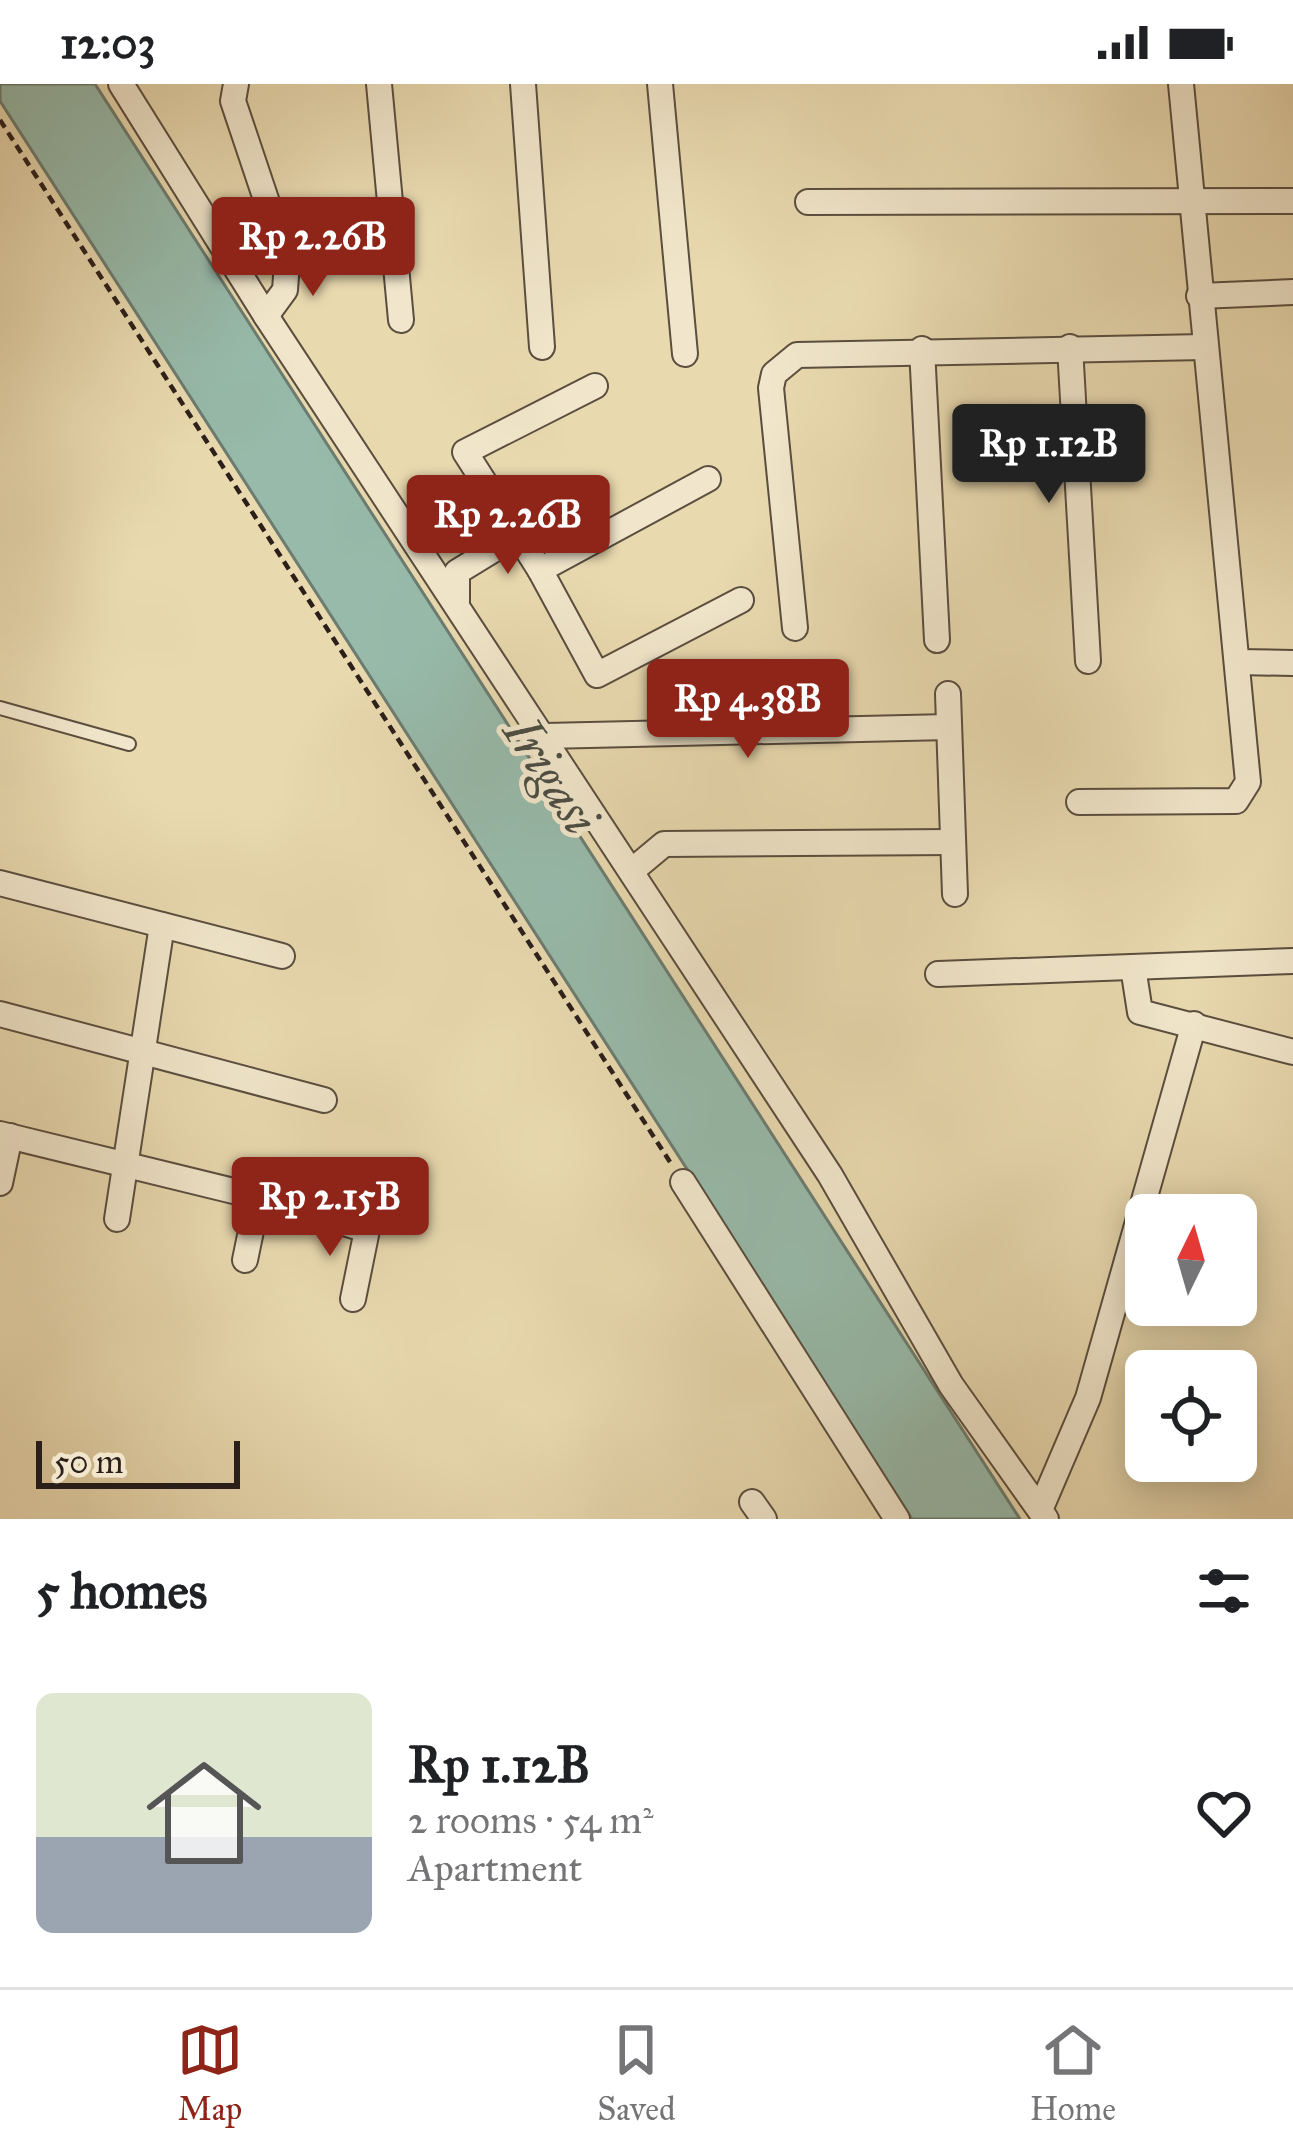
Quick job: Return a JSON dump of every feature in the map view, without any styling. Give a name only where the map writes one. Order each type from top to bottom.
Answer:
[{"type":"street","points":[[121,84],[266,316],[634,869],[830,1175],[951,1385],[1043,1515]]},
{"type":"street","points":[[236,84],[233,101],[287,262],[285,290],[266,316]]},
{"type":"street","points":[[379,84],[401,320]]},
{"type":"street","points":[[523,84],[542,347]]},
{"type":"street","points":[[660,84],[685,354]]},
{"type":"street","points":[[1079,802],[1236,801],[1250,770],[1181,84]]},
{"type":"street","points":[[808,202],[1293,201]]},
{"type":"street","points":[[1199,296],[1293,292]]},
{"type":"street","points":[[1070,347],[1088,661]]},
{"type":"street","points":[[795,628],[771,388],[775,374],[797,355],[1204,347]]},
{"type":"street","points":[[922,349],[937,640]]},
{"type":"street","points":[[595,386],[465,452],[540,570],[596,675],[741,600]]},
{"type":"street","points":[[540,570],[708,479]]},
{"type":"street","points":[[458,603],[457,572],[516,536]]},
{"type":"street","points":[[1237,662],[1293,663]]},
{"type":"street","points":[[948,694],[955,894]]},
{"type":"street","points":[[545,736],[949,727]]},
{"type":"street","points":[[634,869],[664,844],[953,842]]},
{"type":"street","points":[[0,883],[282,956]]},
{"type":"street","points":[[117,1219],[162,925]]},
{"type":"street","points":[[938,974],[1293,961]]},
{"type":"street","points":[[1133,967],[1140,1012],[1293,1052]]},
{"type":"street","points":[[0,1014],[324,1100]]},
{"type":"street","points":[[1043,1515],[1088,1399],[1194,1024]]},
{"type":"street","points":[[0,1183],[5,1135],[127,1162],[367,1230],[353,1299]]},
{"type":"street","points":[[683,1182],[897,1519]]},
{"type":"street","points":[[245,1260],[258,1197]]},
{"type":"lane","points":[[0,708],[129,744]]},
{"type":"path","points":[[0,120],[683,1182]]},
{"type":"shaded area","points":[[0,84],[95,84],[1020,1519],[912,1519],[0,101]]},
{"type":"water label","name":"Irigasi","points":[[552,775]]}]
